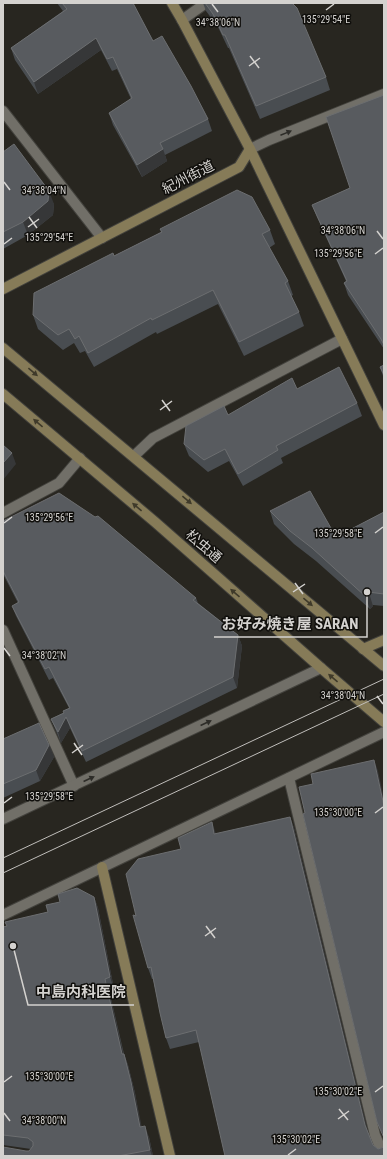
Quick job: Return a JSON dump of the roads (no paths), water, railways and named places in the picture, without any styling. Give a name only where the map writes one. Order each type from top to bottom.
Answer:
[{"type":"street","points":[[172,3],[250,149],[384,425]]},
{"type":"street","points":[[182,20],[206,3]]},
{"type":"street","points":[[250,149],[384,94]]},
{"type":"street","points":[[3,111],[102,238]]},
{"type":"street","name":"紀州街道","points":[[3,289],[239,167],[250,149]]},
{"type":"street","points":[[134,456],[153,438],[342,339]]},
{"type":"street","name":"松虫通","points":[[3,348],[384,666]]},
{"type":"street","name":"松虫通","points":[[3,394],[155,522],[384,722]]},
{"type":"street","points":[[3,514],[59,483],[80,458]]},
{"type":"street","points":[[3,630],[74,786]]},
{"type":"street","points":[[363,649],[384,640]]},
{"type":"street","points":[[3,819],[321,668]]},
{"type":"street","points":[[3,915],[384,732]]},
{"type":"street","points":[[289,778],[375,1135],[383,1155]]},
{"type":"street","points":[[102,867],[170,1156]]},
{"type":"tram line","points":[[3,858],[384,679]]},
{"type":"tram line","points":[[3,873],[384,694]]},
{"type":"place","name":"お好み焼き屋 SARAN","points":[[367,592]]},
{"type":"place","name":"中島内科医院","points":[[13,946]]}]
